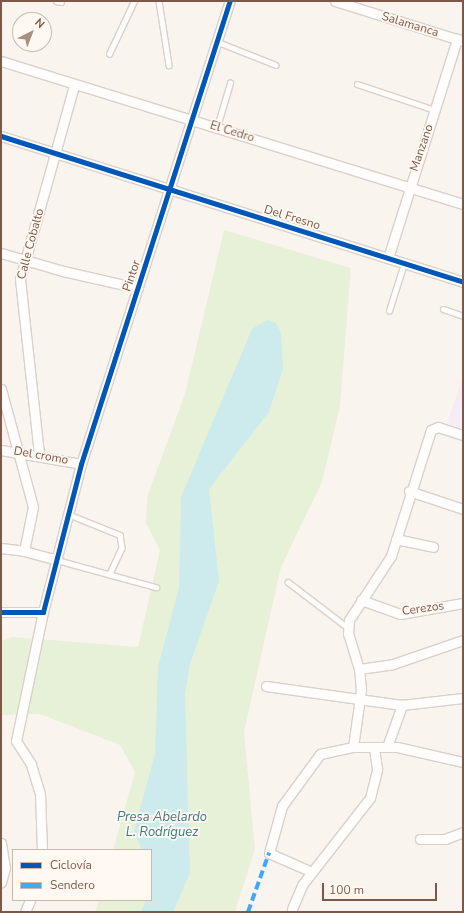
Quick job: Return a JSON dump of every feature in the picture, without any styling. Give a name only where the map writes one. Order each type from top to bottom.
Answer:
[{"type":"street","name":"Pintor","points":[[42,849],[40,794],[31,764],[16,741],[43,612],[81,464],[171,192],[230,1]]},
{"type":"street","name":"Salamanca","points":[[335,1],[460,40]]},
{"type":"street","name":"Manzano","points":[[388,258],[409,187],[460,40]]},
{"type":"street","name":"El Cedro","points":[[1,61],[74,85],[217,127],[463,204]]},
{"type":"street","name":"Calle Cobalto","points":[[39,454],[20,286],[25,260],[57,155],[74,85]]},
{"type":"street","name":"Del Fresno","points":[[1,136],[171,192],[463,282]]},
{"type":"street","points":[[1,253],[138,288]]},
{"type":"street","points":[[1,389],[33,513],[24,551]]},
{"type":"street","points":[[353,747],[360,701],[359,669],[347,627],[361,600],[391,556],[409,491],[431,430],[438,427],[463,435]]},
{"type":"street","name":"Del cromo","points":[[1,450],[39,454],[81,464]]},
{"type":"street","points":[[409,491],[463,509]]},
{"type":"street","points":[[396,539],[433,547]]},
{"type":"street","points":[[1,548],[24,551],[57,560]]},
{"type":"street","name":"Cerezos","points":[[361,600],[400,614],[463,603]]},
{"type":"street","points":[[1,612],[43,612]]},
{"type":"street","points":[[359,669],[393,664],[463,640]]},
{"type":"street","points":[[266,686],[360,701],[402,705],[463,698]]},
{"type":"street","points":[[387,747],[402,705]]},
{"type":"street","points":[[312,872],[269,853],[277,819],[282,806],[320,754],[353,747],[387,747],[463,762]]},
{"type":"street","points":[[292,909],[298,892],[312,872],[370,798],[376,774],[374,747]]},
{"type":"street","points":[[420,839],[445,839],[463,832]]},
{"type":"street","points":[[1,843],[5,868],[1,882]]},
{"type":"street","points":[[25,912],[30,901]]},
{"type":"lane","points":[[109,54],[134,1]]},
{"type":"lane","points":[[158,1],[169,65]]},
{"type":"lane","points":[[218,42],[276,65]]},
{"type":"lane","points":[[217,127],[230,83]]},
{"type":"lane","points":[[357,84],[435,110]]},
{"type":"lane","points":[[389,311],[404,263]]},
{"type":"lane","points":[[443,310],[463,316]]},
{"type":"lane","points":[[68,514],[120,535],[122,548],[110,574]]},
{"type":"lane","points":[[57,560],[156,587]]},
{"type":"lane","points":[[288,582],[347,627]]},
{"type":"shaded area","points":[[463,376],[463,428],[447,423]]},
{"type":"green space","points":[[224,230],[351,268],[340,406],[322,482],[281,567],[244,732],[255,849],[235,912],[95,912],[99,901],[152,901],[152,849],[113,849],[135,772],[120,745],[40,714],[1,715],[1,641],[12,637],[138,647],[160,550],[146,523],[147,497],[185,394]]},
{"type":"water","name":"Presa Abelardo L. Rodríguez","points":[[267,320],[276,323],[281,333],[283,369],[269,412],[209,489],[219,581],[190,664],[185,694],[190,873],[173,912],[141,912],[146,901],[152,901],[152,849],[142,849],[134,830],[155,754],[158,667],[179,587],[181,497],[252,329]]},
{"type":"marked path","points":[[248,912],[269,853]]},
{"type":"cycle path","points":[[1,612],[43,612],[81,464],[230,1]]},
{"type":"cycle path","points":[[1,136],[463,282]]}]
